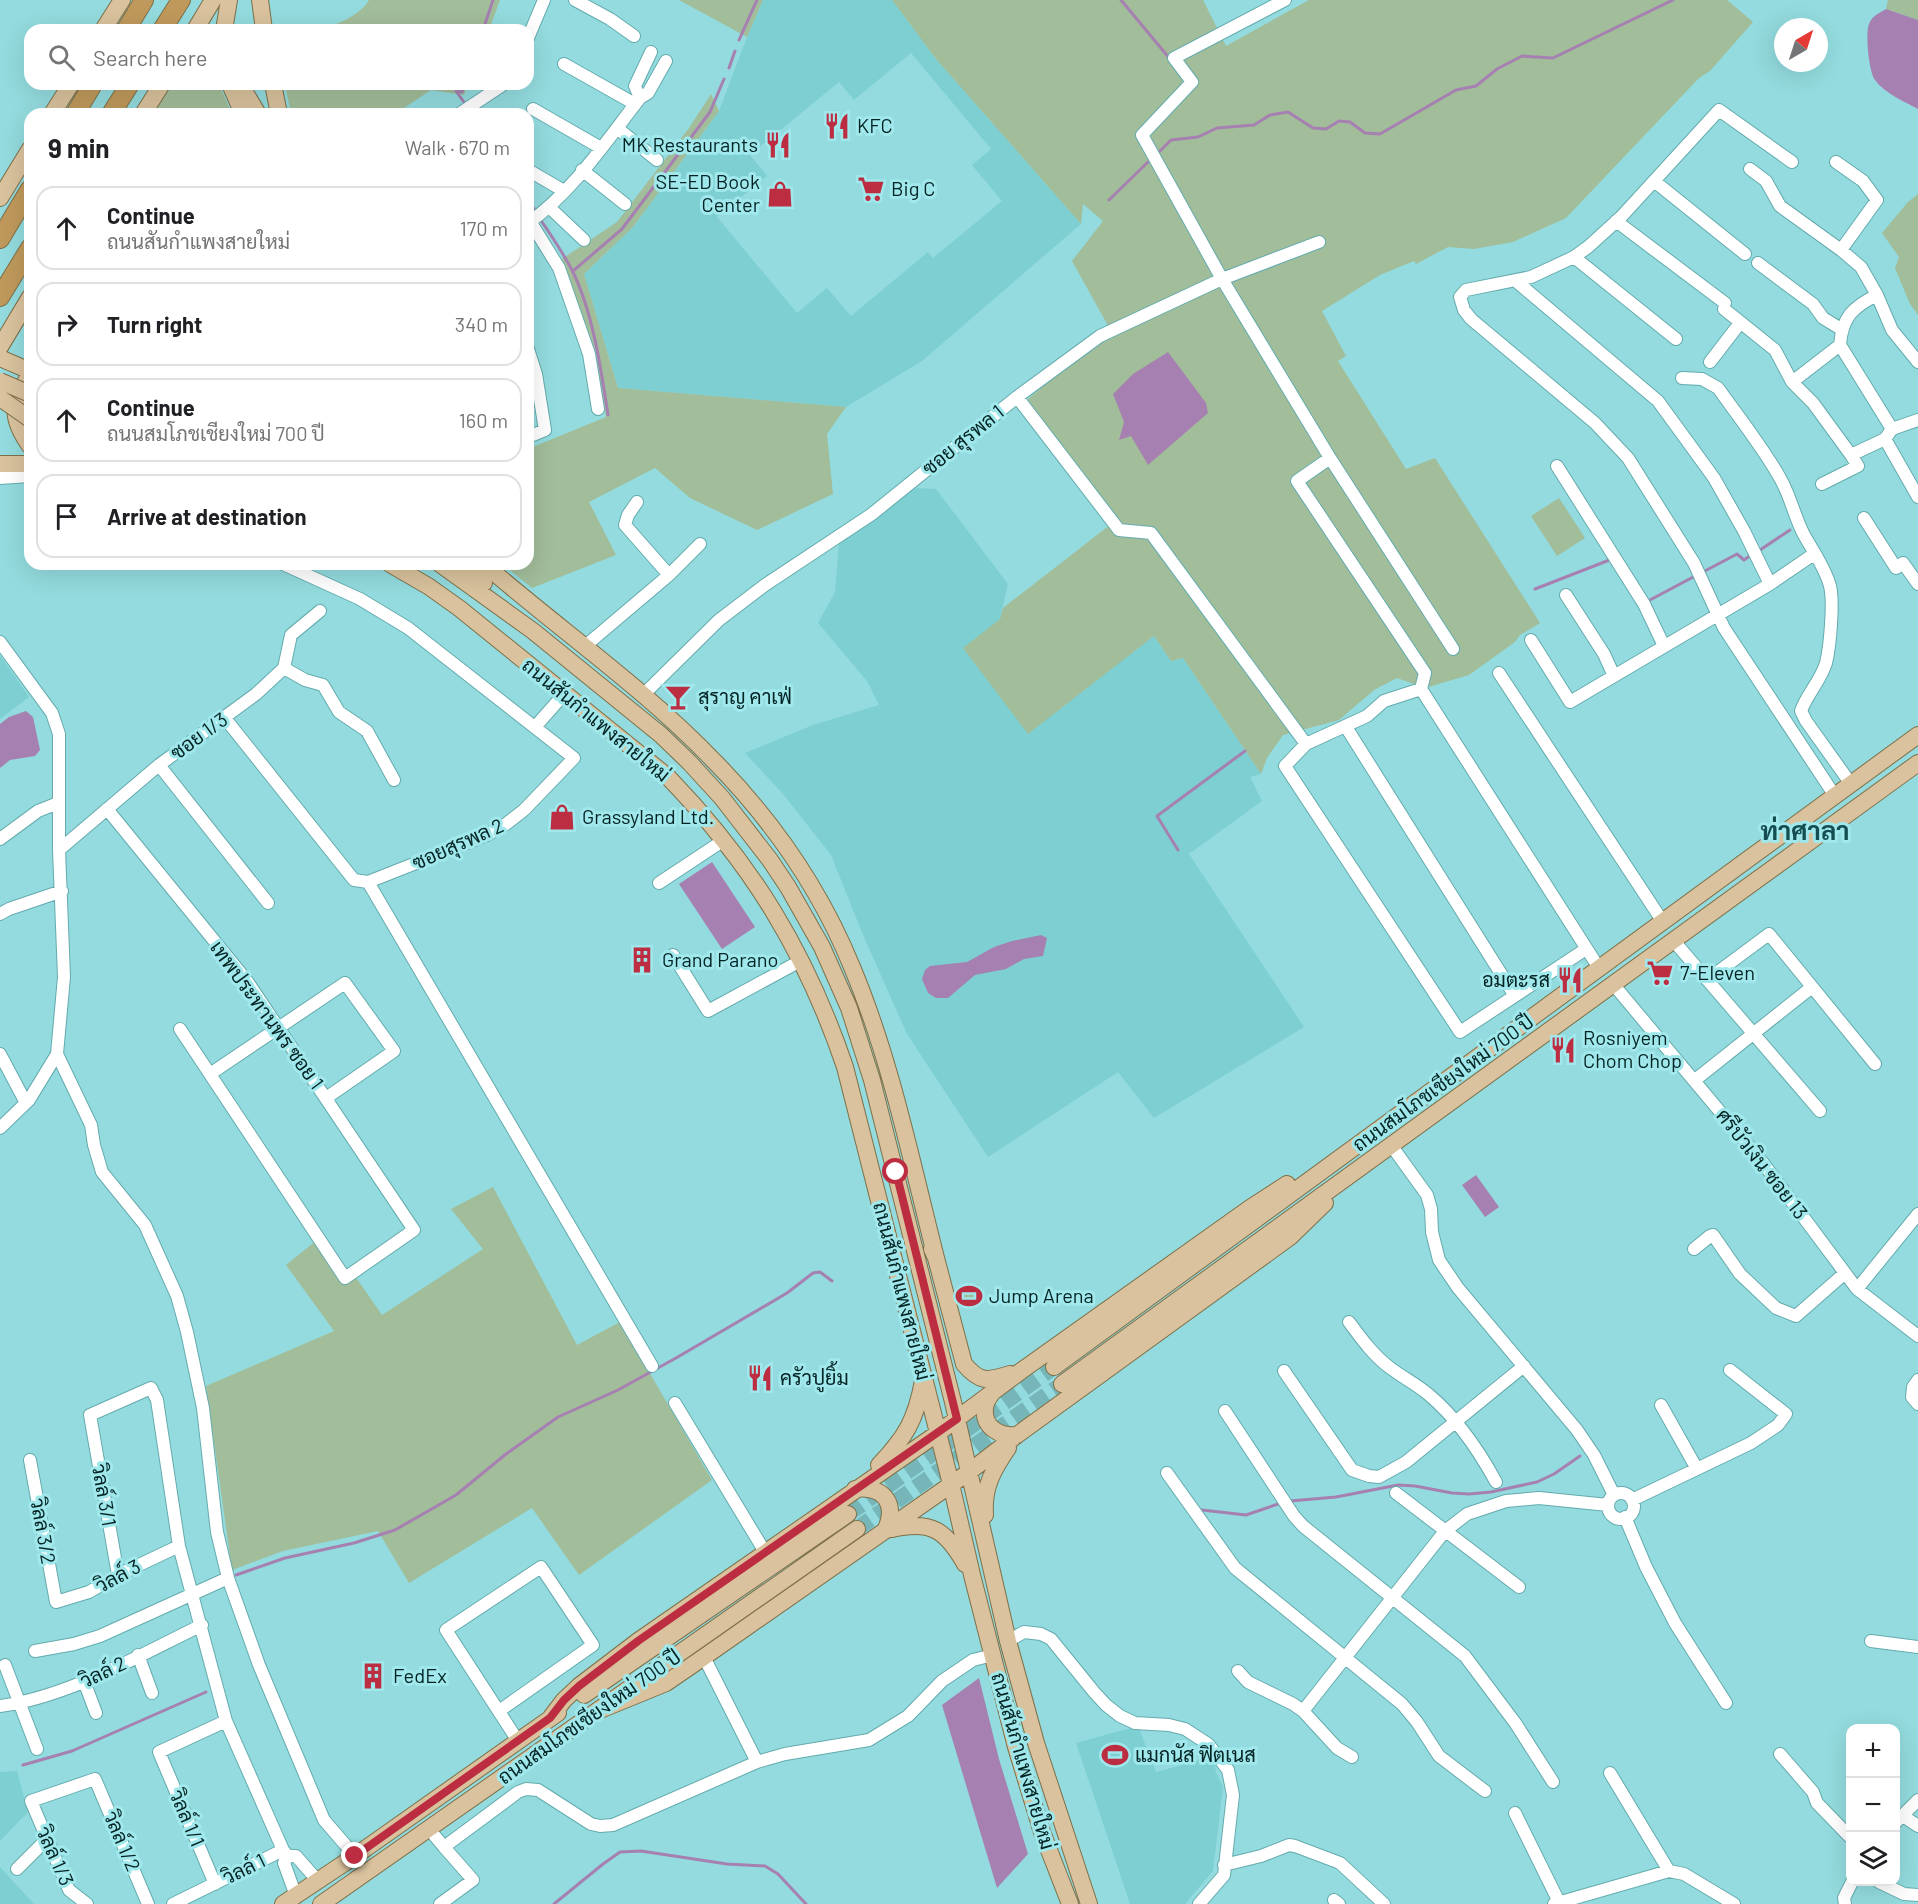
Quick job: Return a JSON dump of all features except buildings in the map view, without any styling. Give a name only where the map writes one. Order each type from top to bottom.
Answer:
[{"type":"highway","points":[[130,24],[144,0]]},
{"type":"highway","points":[[166,24],[181,0]]},
{"type":"highway","points":[[79,108],[89,90]]},
{"type":"highway","points":[[115,108],[126,90]]},
{"type":"highway","points":[[0,239],[24,199]]},
{"type":"highway","points":[[0,297],[24,258]]},
{"type":"main road","points":[[108,24],[122,0]]},
{"type":"main road","points":[[199,24],[213,0]]},
{"type":"main road","points":[[225,24],[229,0]]},
{"type":"main road","points":[[260,0],[263,24]]},
{"type":"main road","points":[[56,108],[66,90]]},
{"type":"main road","points":[[147,108],[158,90]]},
{"type":"main road","points":[[233,90],[240,108]]},
{"type":"main road","points":[[244,90],[254,108]]},
{"type":"main road","points":[[274,90],[278,108]]},
{"type":"main road","points":[[0,176],[24,150]]},
{"type":"main road","points":[[1,196],[24,159]]},
{"type":"main road","points":[[24,307],[2,355],[24,366]]},
{"type":"main road","points":[[16,321],[24,310]]},
{"type":"main road","points":[[0,381],[24,391]]},
{"type":"main road","points":[[24,386],[16,400],[15,417],[19,432],[24,438]]},
{"type":"main road","points":[[0,398],[24,415]]},
{"type":"main road","points":[[0,464],[24,464]]},
{"type":"main road","points":[[399,570],[406,572]]},
{"type":"main road","name":"ถนนสันกำแพงสายใหม่","points":[[402,570],[459,608],[668,777],[724,840],[764,896],[802,960],[831,1027],[844,1067],[1016,1747],[1042,1832],[1069,1904]]},
{"type":"main road","name":"ถนนสันกำแพงสายใหม่","points":[[448,570],[533,631],[661,735],[689,762],[722,798],[770,860],[804,914],[836,977],[860,1039],[896,1172],[957,1419],[1008,1641],[1036,1743],[1087,1900]]},
{"type":"main road","points":[[469,570],[533,631]]},
{"type":"main road","points":[[491,570],[691,737],[715,761],[776,833],[798,865],[836,932],[860,987],[885,1064],[964,1364],[982,1380],[996,1379],[1021,1371]]},
{"type":"main road","points":[[647,700],[661,735]]},
{"type":"main road","name":"ถนนสมโภชเชียงใหม่ 700 ปี","points":[[1054,1367],[1918,735]]},
{"type":"main road","name":"ถนนสมโภชเชียงใหม่ 700 ปี","points":[[1062,1384],[1918,763]]},
{"type":"main road","points":[[722,798],[776,833]]},
{"type":"main road","points":[[860,987],[860,1039]]},
{"type":"main road","points":[[550,1718],[579,1686],[638,1641],[938,1433],[993,1391],[1250,1208],[1296,1179],[1336,1161]]},
{"type":"main road","points":[[896,1172],[936,1258]]},
{"type":"main road","points":[[600,1710],[666,1683],[951,1485],[1290,1237],[1318,1211],[1347,1177]]},
{"type":"main road","points":[[855,1489],[895,1449],[907,1432],[920,1398],[923,1376]]},
{"type":"main road","points":[[993,1391],[985,1406],[984,1413],[988,1422],[999,1435],[1006,1437],[1017,1435]]},
{"type":"main road","points":[[987,1545],[984,1507],[992,1472],[1017,1435]]},
{"type":"main road","points":[[855,1489],[878,1491],[888,1502],[890,1515],[885,1531]]},
{"type":"main road","name":"ถนนสมโภชเชียงใหม่ 700 ปี","points":[[290,1900],[550,1718],[852,1522],[600,1710],[321,1904]]},
{"type":"main road","points":[[885,1531],[916,1525],[940,1532],[949,1539],[973,1579]]},
{"type":"main road","points":[[1069,1904],[1087,1900]]},
{"type":"street","points":[[534,24],[544,0]]},
{"type":"street","points":[[575,0],[610,19],[634,36]]},
{"type":"street","points":[[1285,0],[1174,58],[1192,82],[1142,135],[1222,279],[1330,458],[1453,649]]},
{"type":"street","points":[[638,101],[635,86],[651,52]]},
{"type":"street","points":[[534,218],[548,209],[638,101],[648,93],[666,61]]},
{"type":"street","points":[[564,64],[638,101]]},
{"type":"street","points":[[468,108],[495,90]]},
{"type":"street","points":[[534,110],[601,148]]},
{"type":"street","points":[[1792,162],[1719,110],[1616,221],[1588,247],[1574,257],[1531,277],[1517,282],[1466,290],[1460,297],[1464,310],[1471,319],[1595,423],[1618,446],[1634,467],[1700,575],[1717,615],[1835,796]]},
{"type":"street","points":[[617,128],[657,160]]},
{"type":"street","points":[[1836,162],[1863,181],[1877,200],[1841,250]]},
{"type":"street","points":[[1750,169],[1766,181],[1780,206],[1862,267],[1892,330],[1918,362]]},
{"type":"street","points":[[582,170],[626,204]]},
{"type":"street","points":[[534,174],[564,191]]},
{"type":"street","points":[[1654,181],[1745,254]]},
{"type":"street","points":[[548,209],[584,240]]},
{"type":"street","points":[[1616,221],[1724,306],[1740,323],[1775,350],[1792,382],[1813,403],[1858,466],[1822,484]]},
{"type":"street","points":[[534,227],[559,268],[588,354],[598,409]]},
{"type":"street","name":"ซอย สุรพล 1","points":[[647,700],[719,620],[765,585],[872,514],[1017,397],[1100,336],[1222,279],[1319,242]]},
{"type":"street","points":[[1574,257],[1676,339]]},
{"type":"street","points":[[1758,263],[1813,304],[1823,318],[1841,329]]},
{"type":"street","points":[[1517,282],[1659,401],[1714,478],[1770,584]]},
{"type":"street","points":[[1877,295],[1863,302],[1850,314],[1841,329],[1840,345],[1889,434],[1918,497]]},
{"type":"street","points":[[1710,363],[1740,323]]},
{"type":"street","points":[[1792,382],[1840,345]]},
{"type":"street","points":[[1682,378],[1702,379],[1718,388],[1781,479],[1796,518],[1814,554],[1826,571],[1831,589],[1831,619],[1826,662],[1816,688],[1804,701],[1801,711],[1851,784]]},
{"type":"street","points":[[534,383],[545,430],[534,435]]},
{"type":"street","points":[[1017,397],[1119,530],[1151,533],[1306,744]]},
{"type":"street","points":[[1851,455],[1918,420]]},
{"type":"street","points":[[1330,458],[1297,481],[1425,673],[1421,688],[1599,968]]},
{"type":"street","points":[[1557,466],[1644,604],[1664,646]]},
{"type":"street","points":[[0,478],[24,476]]},
{"type":"street","points":[[637,502],[628,515],[625,525],[669,575]]},
{"type":"street","points":[[1864,518],[1896,568],[1903,563],[1918,584]]},
{"type":"street","points":[[584,647],[669,575],[700,544]]},
{"type":"street","points":[[1531,640],[1570,702],[1770,584],[1814,554]]},
{"type":"street","points":[[296,570],[360,599],[408,627],[535,727],[565,693]]},
{"type":"street","points":[[1566,594],[1604,654],[1614,676]]},
{"type":"street","points":[[320,611],[291,635],[284,668],[305,680],[323,685],[339,712],[367,731],[394,780]]},
{"type":"street","points":[[0,642],[52,713],[57,724],[60,743],[58,803],[64,977],[57,1054],[26,1103],[0,1128]]},
{"type":"street","name":"ซอย 1/3","points":[[59,850],[159,765],[256,694],[284,668]]},
{"type":"street","points":[[1498,672],[1663,921]]},
{"type":"street","points":[[1421,688],[1384,701],[1367,716],[1306,744],[1285,766],[1460,1032],[1586,949]]},
{"type":"street","points":[[224,717],[354,880],[368,882],[652,1366]]},
{"type":"street","name":"ซอยสุรพล 2","points":[[368,882],[487,834],[506,824],[524,810],[574,758],[535,727]]},
{"type":"street","points":[[1346,727],[1515,996]]},
{"type":"street","points":[[159,765],[268,903]]},
{"type":"street","points":[[0,839],[38,811],[58,803]]},
{"type":"street","name":"เทพประทานพร ซอย 1","points":[[107,809],[247,981],[414,1230],[345,1278],[210,1074]]},
{"type":"street","points":[[658,883],[724,840]]},
{"type":"street","points":[[0,914],[62,891]]},
{"type":"street","points":[[1707,980],[1769,934],[1875,1064]]},
{"type":"street","points":[[1673,940],[1820,1111]]},
{"type":"street","points":[[673,955],[708,1011],[802,960]]},
{"type":"street","points":[[180,1029],[210,1074],[345,983],[394,1052],[326,1098]]},
{"type":"street","name":"ศรีบัวเงิน ซอย 13","points":[[1613,984],[1762,1163],[1857,1289],[1918,1336]]},
{"type":"street","points":[[1695,1080],[1812,987]]},
{"type":"street","points":[[0,1054],[26,1103]]},
{"type":"street","points":[[57,1054],[91,1125],[93,1145],[102,1172],[145,1225],[177,1296],[203,1408],[217,1532],[228,1578],[259,1665],[324,1820],[355,1856]]},
{"type":"street","points":[[1390,1145],[1427,1196],[1439,1260],[1458,1288],[1577,1430],[1594,1455],[1611,1500],[1614,1516],[1625,1517]]},
{"type":"street","points":[[1857,1289],[1918,1214]]},
{"type":"street","points":[[1694,1249],[1713,1235],[1740,1274],[1776,1308],[1796,1316],[1845,1273]]},
{"type":"street","points":[[1349,1322],[1372,1351],[1388,1366],[1428,1394],[1456,1422],[1480,1454],[1496,1482]]},
{"type":"street","points":[[1284,1371],[1352,1470],[1379,1477],[1406,1462],[1524,1366]]},
{"type":"street","points":[[1632,1500],[1751,1443],[1778,1425],[1786,1414],[1730,1370]]},
{"type":"street","points":[[1918,1380],[1913,1387],[1912,1397],[1918,1404]]},
{"type":"street","name":"วิลล์ 3/1","points":[[118,1575],[90,1415],[151,1388],[157,1400],[179,1546]]},
{"type":"street","points":[[675,1403],[765,1552]]},
{"type":"street","points":[[1661,1405],[1697,1469]]},
{"type":"street","points":[[1225,1411],[1294,1516],[1465,1656],[1516,1724],[1553,1782]]},
{"type":"street","name":"วิลล์ 3/2","points":[[30,1460],[56,1602]]},
{"type":"street","points":[[1167,1473],[1235,1568],[1402,1704],[1439,1756],[1485,1791]]},
{"type":"street","points":[[1396,1493],[1519,1587]]},
{"type":"street","points":[[1303,1711],[1445,1530],[1467,1514],[1506,1501],[1539,1498],[1611,1500],[1623,1493],[1632,1500],[1633,1509],[1625,1517]]},
{"type":"street","points":[[1625,1517],[1658,1593],[1726,1703]]},
{"type":"street","points":[[179,1546],[226,1721],[285,1853],[284,1863],[290,1900]]},
{"type":"street","name":"วิลล์ 3","points":[[56,1602],[89,1592],[118,1575],[179,1546]]},
{"type":"street","points":[[499,1711],[593,1645],[541,1567],[446,1630],[518,1741]]},
{"type":"street","points":[[35,1651],[74,1644],[100,1636],[228,1578]]},
{"type":"street","name":"วิลล์ 2","points":[[0,1706],[21,1704],[84,1681],[202,1625]]},
{"type":"street","points":[[1008,1641],[1024,1632],[1041,1634],[1052,1639],[1094,1692],[1120,1716],[1135,1722],[1185,1729],[1208,1744],[1228,1770],[1233,1795],[1224,1875],[1200,1904]]},
{"type":"street","points":[[1870,1641],[1918,1647]]},
{"type":"street","points":[[138,1655],[152,1694]]},
{"type":"street","points":[[444,1847],[518,1792],[538,1790],[591,1824],[613,1825],[757,1762],[785,1754],[869,1740],[908,1716],[942,1681],[973,1660],[993,1655]]},
{"type":"street","points":[[704,1657],[757,1762]]},
{"type":"street","points":[[5,1665],[37,1749]]},
{"type":"street","points":[[1238,1671],[1248,1682],[1303,1711],[1337,1748],[1352,1757]]},
{"type":"street","points":[[84,1681],[96,1713]]},
{"type":"street","name":"วิลล์ 1/1","points":[[215,1884],[159,1752],[226,1721]]},
{"type":"street","points":[[1780,1754],[1813,1792],[1817,1803],[1846,1832]]},
{"type":"street","points":[[1610,1773],[1669,1871]]},
{"type":"street","name":"วิลล์ 1/3","points":[[87,1904],[69,1890],[31,1801],[95,1779]]},
{"type":"street","name":"วิลล์ 1/2","points":[[95,1779],[148,1904]]},
{"type":"street","points":[[472,1800],[484,1818]]},
{"type":"street","points":[[1900,1818],[1918,1800]]},
{"type":"street","points":[[1515,1813],[1556,1903],[1583,1900],[1669,1871],[1683,1874],[1734,1904]]},
{"type":"street","points":[[1900,1819],[1918,1826]]},
{"type":"street","points":[[429,1829],[473,1880],[440,1904]]},
{"type":"street","points":[[17,1869],[47,1839]]},
{"type":"street","points":[[1224,1865],[1261,1856],[1288,1845],[1295,1846],[1340,1863],[1384,1904]]},
{"type":"street","points":[[285,1853],[296,1856],[318,1881]]},
{"type":"street","name":"วิลล์ 1","points":[[173,1904],[285,1853]]},
{"type":"street","points":[[1841,1902],[1849,1886]]},
{"type":"street","points":[[1889,1886],[1904,1894],[1918,1895]]},
{"type":"shaded area","points":[[763,0],[892,0],[936,59],[1081,224],[922,361],[846,407],[618,388],[584,274],[633,227],[719,111]],"holes":[[[911,53],[991,149],[972,165],[1002,201],[933,258],[928,252],[851,316],[827,288],[797,313],[717,217],[767,176],[750,155],[839,82],[854,100]]]},
{"type":"shaded area","points":[[1886,9],[1918,20],[1918,109],[1884,89],[1873,76],[1868,53],[1868,29],[1872,19]]},
{"type":"shaded area","points":[[1168,352],[1206,403],[1208,413],[1148,465],[1131,436],[1119,440],[1124,422],[1113,394],[1133,374]]},
{"type":"shaded area","points":[[912,488],[936,489],[1008,584],[1000,619],[1027,733],[1154,636],[1171,661],[1183,658],[1261,774],[1250,777],[1262,801],[1189,854],[1304,1027],[1154,1118],[1118,1072],[988,1157],[907,1034],[863,935],[831,855],[783,794],[745,753],[813,725],[879,705],[867,681],[818,623],[835,592],[839,543]]},
{"type":"shaded area","points":[[0,655],[29,697],[0,719]]},
{"type":"shaded area","points":[[26,711],[33,717],[40,750],[35,756],[10,760],[0,768],[0,724],[9,717]]},
{"type":"shaded area","points":[[712,862],[755,927],[722,949],[679,884]]},
{"type":"shaded area","points":[[1041,935],[1047,938],[1043,956],[1024,959],[1006,969],[975,975],[948,998],[936,998],[928,993],[922,979],[925,970],[930,966],[967,962],[994,947]]},
{"type":"shaded area","points":[[1476,1175],[1499,1207],[1485,1217],[1462,1185]]},
{"type":"shaded area","points":[[979,1678],[999,1759],[1028,1854],[997,1888],[942,1705]]},
{"type":"shaded area","points":[[1138,1726],[1156,1772],[1214,1756],[1216,1773],[1223,1787],[1213,1871],[1185,1904],[1130,1904],[1076,1743]]},
{"type":"shaded area","points":[[17,1771],[28,1812],[0,1841],[0,1772]]},
{"type":"shaded area","points":[[0,1867],[34,1904],[0,1904]]},
{"type":"green space","points":[[369,0],[500,0],[491,24],[336,24],[365,6]]},
{"type":"green space","points":[[679,0],[763,0],[747,37]]},
{"type":"green space","points":[[892,0],[1203,0],[1226,46],[1309,0],[1727,0],[1753,22],[1710,71],[1699,78],[1566,218],[1513,242],[1474,249],[1448,247],[1416,264],[1414,261],[1380,275],[1322,311],[1346,356],[1338,361],[1406,469],[1435,458],[1540,623],[1520,635],[1515,642],[1469,675],[1425,688],[1397,678],[1374,690],[1339,720],[1283,735],[1267,758],[1261,774],[1183,658],[1171,661],[1154,636],[1028,734],[963,648],[1000,619],[1003,608],[1115,521],[1027,400],[1068,366],[1112,337],[1072,261],[1103,221],[1083,204],[1081,224],[936,59]]},
{"type":"green space","points":[[1888,0],[1918,0],[1918,20],[1886,9]]},
{"type":"green space","points":[[167,90],[222,90],[229,108],[156,108]]},
{"type":"green space","points":[[286,90],[431,90],[404,108],[290,108]]},
{"type":"green space","points":[[431,90],[466,90],[464,95]]},
{"type":"green space","points":[[711,94],[719,111],[633,227],[584,274],[618,388],[846,407],[827,434],[833,494],[757,530],[690,498],[655,468],[589,502],[616,555],[532,588],[510,570],[534,570],[534,447],[606,417],[595,350],[562,259],[617,222],[689,128]]},
{"type":"green space","points":[[1918,194],[1918,315],[1910,304],[1895,268],[1899,257],[1882,233],[1908,202]]},
{"type":"green space","points":[[1559,498],[1585,538],[1557,556],[1531,516]]},
{"type":"green space","points":[[493,1187],[577,1345],[620,1322],[712,1480],[579,1575],[532,1508],[409,1583],[378,1531],[283,1551],[232,1570],[206,1386],[334,1331],[286,1265],[317,1240],[347,1283],[355,1276],[382,1315],[483,1249],[451,1209]]},
{"type":"green space","name":"Jump Arena","points":[[978,1284],[982,1301],[961,1307],[956,1290]]},
{"type":"waterway","points":[[485,24],[493,0]]},
{"type":"waterway","points":[[739,40],[757,0]]},
{"type":"waterway","points":[[1121,0],[1170,59]]},
{"type":"waterway","points":[[1160,151],[1171,140],[1198,137],[1217,128],[1254,125],[1270,115],[1288,112],[1313,128],[1326,129],[1339,121],[1350,122],[1365,133],[1380,134],[1456,90],[1476,86],[1497,69],[1522,56],[1553,58],[1673,0]]},
{"type":"waterway","points":[[729,68],[735,51]]},
{"type":"waterway","points":[[573,271],[622,229],[710,112],[724,79]]},
{"type":"waterway","points":[[463,90],[462,92],[456,91],[466,105]]},
{"type":"waterway","points":[[1109,200],[1148,162]]},
{"type":"waterway","points":[[534,209],[537,213]]},
{"type":"waterway","points":[[540,219],[572,270],[586,304],[608,415]]},
{"type":"waterway","points":[[1757,552],[1790,530]]},
{"type":"waterway","points":[[1703,572],[1737,554],[1744,560],[1751,555]]},
{"type":"waterway","points":[[1535,589],[1612,559]]},
{"type":"waterway","points":[[1648,601],[1697,575]]},
{"type":"waterway","points":[[1178,850],[1157,816],[1245,751]]},
{"type":"waterway","points":[[236,1575],[285,1558],[354,1543],[395,1530],[456,1495],[506,1454],[558,1417],[618,1390],[676,1358],[787,1293],[813,1273],[820,1272],[832,1281]]},
{"type":"waterway","points":[[1290,1501],[1336,1497],[1398,1485],[1452,1493],[1491,1492],[1537,1482],[1554,1474],[1580,1456]]},
{"type":"waterway","points":[[1202,1510],[1246,1515],[1278,1504]]},
{"type":"waterway","points":[[23,1765],[72,1751],[206,1692]]},
{"type":"waterway","points":[[554,1904],[620,1852],[641,1851],[727,1864],[765,1866],[778,1874],[806,1904]]},
{"type":"tunnel","points":[[848,1514],[1054,1367]]},
{"type":"tunnel","points":[[857,1529],[1062,1384]]},
{"type":"place","name":"KFC","points":[[837,126]]},
{"type":"place","name":"MK Restaurants","points":[[778,145]]},
{"type":"place","name":"Big C","points":[[871,189]]},
{"type":"place","name":"SE-ED Book Center","points":[[780,194]]},
{"type":"place","name":"สุราญ คาเฟ่","points":[[678,697]]},
{"type":"place","name":"Grassyland Ltd.","points":[[562,817]]},
{"type":"place","name":"Grand Parano","points":[[642,960]]},
{"type":"place","name":"7-Eleven","points":[[1660,973]]},
{"type":"place","name":"อมตะรส","points":[[1570,980]]},
{"type":"place","name":"Rosniyem Chom Chop","points":[[1563,1050]]},
{"type":"place","name":"Jump Arena","points":[[969,1296]]},
{"type":"place","name":"ครัวปูยิ้ม","points":[[760,1378]]},
{"type":"place","name":"FedEx","points":[[373,1676]]},
{"type":"place","name":"แมกนัส ฟิตเนส","points":[[1115,1755]]},
{"type":"district","name":"ท่าศาลา","points":[[1805,831]]},
{"type":"route","points":[[355,1856],[550,1718],[579,1686],[638,1641],[957,1419],[896,1172]]}]
